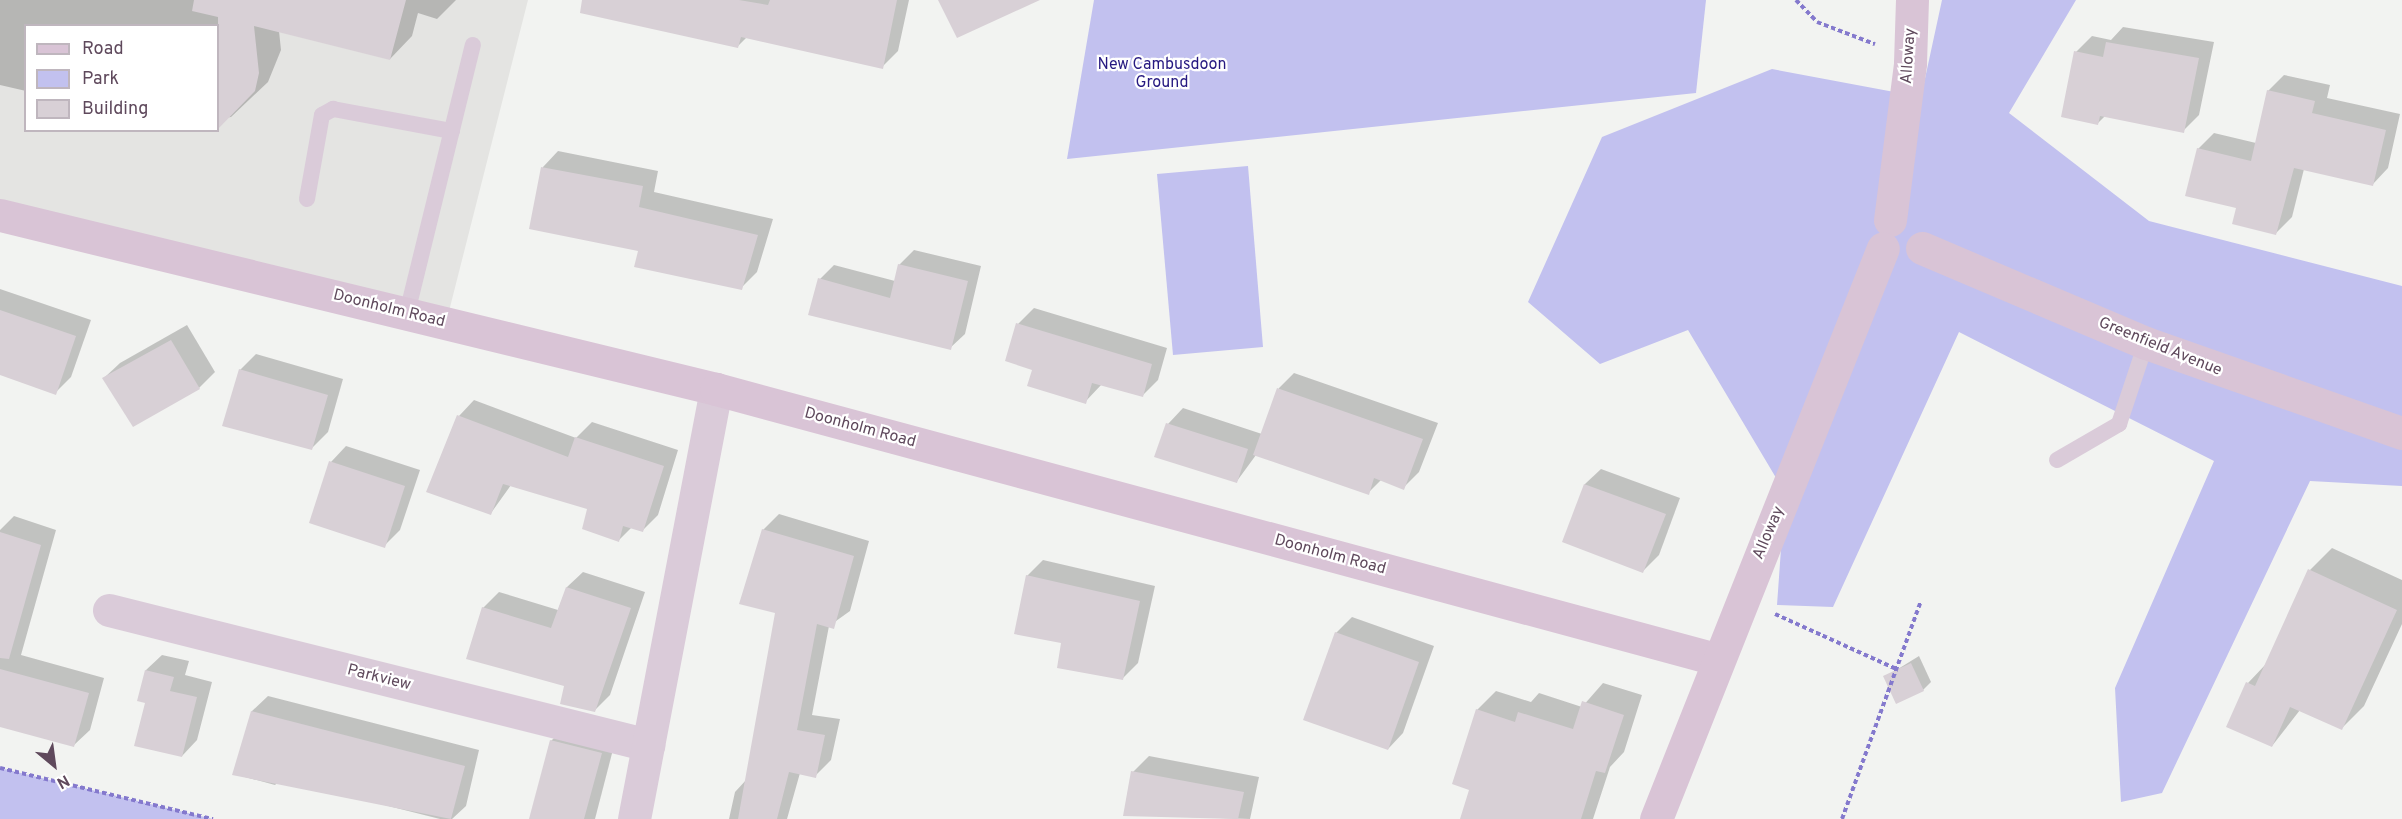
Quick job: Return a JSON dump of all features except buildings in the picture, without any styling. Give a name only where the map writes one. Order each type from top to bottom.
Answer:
[{"type":"street","name":"Alloway","points":[[1656,819],[1716,659],[1887,234],[1910,63],[1912,0]]},
{"type":"street","name":"Doonholm Road","points":[[0,215],[716,389],[1716,659]]},
{"type":"street","name":"Greenfield Avenue","points":[[1887,234],[1904,216],[1918,222],[1924,233],[1922,248],[2146,343],[2402,433]]},
{"type":"street","points":[[634,819],[716,389]]},
{"type":"street","name":"Parkview","points":[[109,610],[648,745]]},
{"type":"lane","points":[[407,313],[473,45]]},
{"type":"lane","points":[[307,199],[322,115],[333,108],[452,131]]},
{"type":"lane","points":[[2057,460],[2119,424],[2146,343]]},
{"type":"path","points":[[1796,0],[1818,22],[1858,35],[1910,63]]},
{"type":"path","points":[[1741,598],[1896,669]]},
{"type":"path","points":[[1842,819],[1921,601]]},
{"type":"path","points":[[0,768],[213,819]]},
{"type":"shaded area","points":[[0,0],[528,0],[446,323],[0,215]]},
{"type":"green space","name":"New Cambusdoon Ground","points":[[1094,0],[1706,0],[1696,93],[1067,159]]},
{"type":"green space","points":[[1942,0],[2076,0],[2009,113],[2149,221],[2402,286],[2402,486],[2310,481],[2162,793],[2121,802],[2115,688],[2214,461],[1959,332],[1833,607],[1777,605],[1785,493],[1688,330],[1600,364],[1528,302],[1602,137],[1772,69],[1921,97]]},
{"type":"green space","points":[[1248,166],[1263,347],[1173,355],[1157,174]]},
{"type":"green space","points":[[0,768],[213,819],[0,819]]}]
